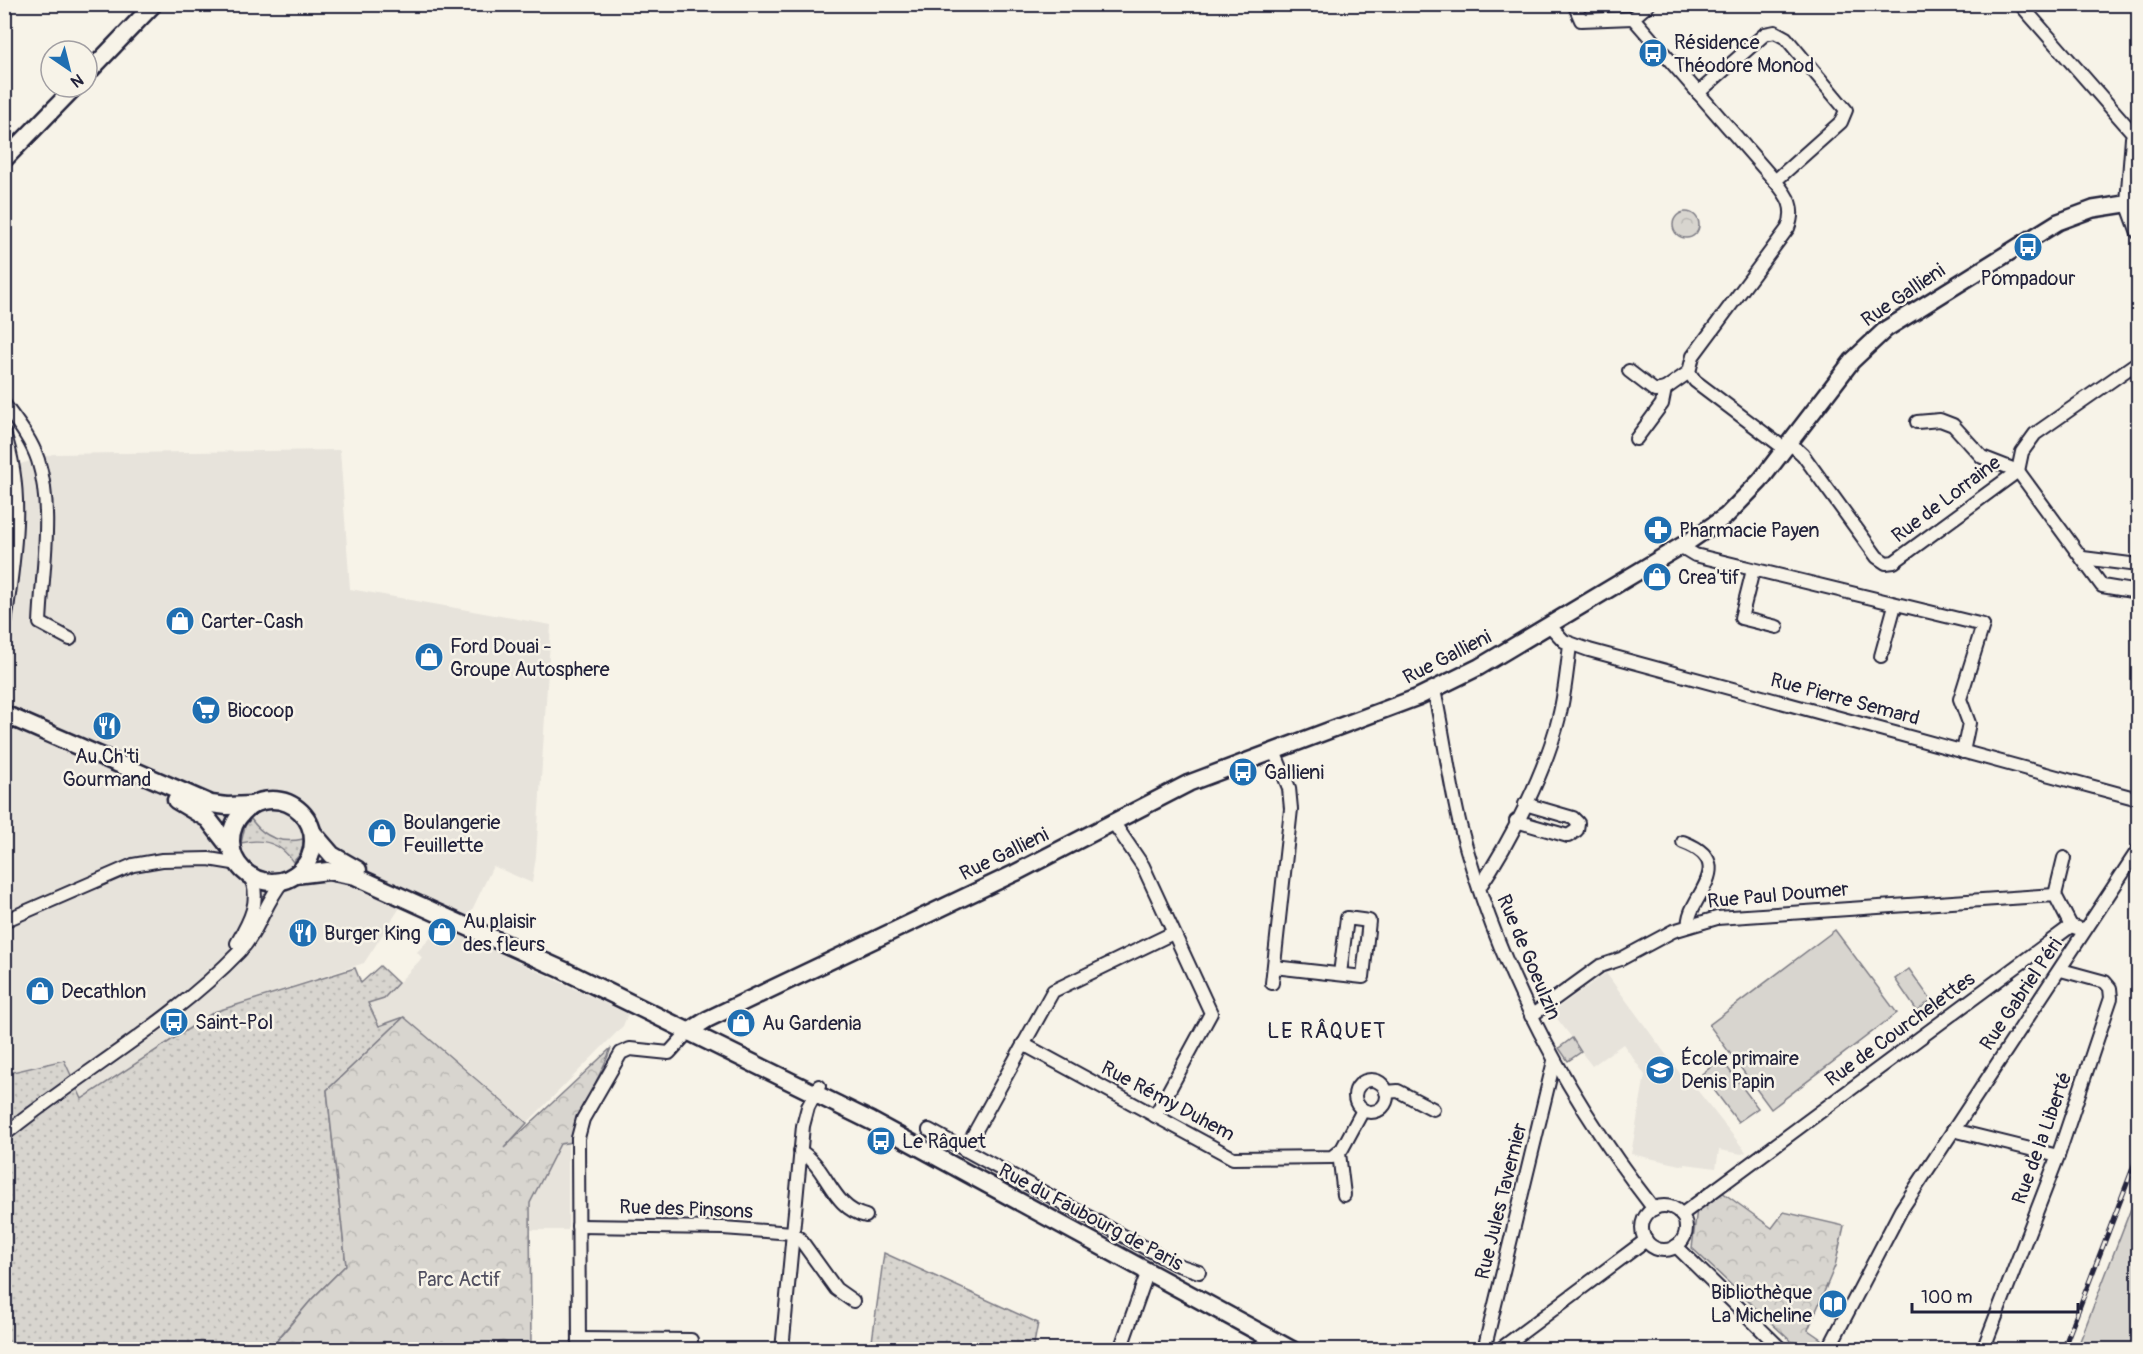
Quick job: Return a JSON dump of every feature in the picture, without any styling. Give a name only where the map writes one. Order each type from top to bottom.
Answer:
[{"type":"main road","points":[[4,714],[16,727],[188,806],[213,824],[240,863],[268,882],[289,878],[310,857],[313,833]]},
{"type":"main road","points":[[16,727],[211,804],[252,805],[272,800],[289,803],[305,815],[313,833],[326,850],[349,866],[542,949],[694,1026]]},
{"type":"main road","points":[[240,863],[235,824],[252,805]]},
{"type":"main road","name":"Rue du Faubourg de Paris","points":[[289,878],[328,871],[355,876],[649,1011],[694,1026],[817,1090],[1292,1350]]},
{"type":"street","points":[[99,61],[154,4]]},
{"type":"street","points":[[1574,4],[1581,20],[1633,18],[1649,4]]},
{"type":"street","points":[[2020,4],[2136,130],[2133,203],[2139,233]]},
{"type":"street","points":[[1629,371],[1655,391],[1665,389],[1689,372],[1693,356],[1788,228],[1792,209],[1786,194],[1633,18]]},
{"type":"street","points":[[1698,93],[1765,34],[1775,32],[1786,38],[1846,110],[1841,122],[1775,181]]},
{"type":"street","points":[[4,160],[63,99]]},
{"type":"street","name":"Rue Gallieni","points":[[694,1026],[1015,873],[1188,783],[1434,690],[1549,625],[1680,546],[1735,508],[1787,446],[1852,361],[1886,329],[2049,227],[2084,211],[2133,203]]},
{"type":"street","name":"Rue de Lorraine","points":[[1787,446],[1803,455],[1877,557],[1886,563],[1894,562],[2018,471],[2022,452],[2035,434],[2139,362]]},
{"type":"street","points":[[1689,372],[1695,381],[1787,446]]},
{"type":"street","points":[[1636,439],[1662,404],[1665,389]]},
{"type":"street","points":[[4,404],[30,443],[38,462],[44,491],[46,512],[40,623],[70,639]]},
{"type":"street","points":[[1917,422],[1940,420],[1953,425],[1982,457],[2018,471],[2102,586],[2139,592]]},
{"type":"street","points":[[4,433],[14,467],[17,496],[15,544],[4,632]]},
{"type":"street","points":[[1680,546],[1695,555],[1983,625],[1960,699],[1969,723],[1963,752]]},
{"type":"street","points":[[2083,558],[2139,565]]},
{"type":"street","points":[[1753,570],[1741,618],[1777,627]]},
{"type":"street","points":[[1881,656],[1895,605]]},
{"type":"street","name":"Rue Pierre Semard","points":[[1549,625],[1559,638],[1570,645],[2139,799]]},
{"type":"street","points":[[1479,888],[1525,804],[1557,725],[1570,645]]},
{"type":"street","name":"Rue de Goeulzin","points":[[1434,690],[1455,805],[1479,888],[1495,933],[1531,1016],[1554,1061],[1602,1139],[1654,1209]]},
{"type":"street","points":[[1272,983],[1291,809],[1289,788],[1274,751]]},
{"type":"street","points":[[1516,822],[1568,836],[1577,830],[1578,823],[1573,818],[1525,804]]},
{"type":"street","points":[[1113,822],[1143,866],[1210,1015],[1155,1116]]},
{"type":"street","points":[[1683,842],[1700,851],[1708,868],[1705,888],[1688,917],[1689,926]]},
{"type":"street","name":"Rue Gabriel Péri","points":[[1828,1350],[1889,1230],[2139,850]]},
{"type":"street","points":[[2064,858],[2055,895],[2071,926],[2086,930]]},
{"type":"street","points":[[4,921],[133,865],[162,860],[209,859],[240,863],[255,889],[254,906],[245,929],[221,968]]},
{"type":"street","points":[[4,1135],[181,1004],[221,968],[246,943],[267,902],[289,878]]},
{"type":"street","name":"Rue Paul Doumer","points":[[1531,1016],[1600,966],[1622,960],[1665,934],[1727,917],[2055,895]]},
{"type":"street","points":[[1274,967],[1363,977],[1369,921],[1347,918],[1340,974]]},
{"type":"street","name":"Rue de Courchelettes","points":[[1681,1215],[2071,926]]},
{"type":"street","points":[[965,1150],[1055,989],[1173,933]]},
{"type":"street","name":"Rue de la Liberté","points":[[1983,1350],[2058,1156],[2112,994],[2105,982],[2061,970]]},
{"type":"street","points":[[691,1350],[691,1340],[579,1344],[578,1226],[579,1133],[585,1115],[621,1053],[630,1049],[669,1053],[694,1026]]},
{"type":"street","name":"Rue Rémy Duhem","points":[[1023,1044],[1239,1159],[1328,1158],[1339,1153]]},
{"type":"street","name":"Rue Jules Tavernier","points":[[1484,1350],[1554,1061]]},
{"type":"street","points":[[1376,1080],[1386,1092],[1386,1101],[1381,1108],[1372,1112],[1363,1110],[1355,1097],[1361,1083],[1376,1080]]},
{"type":"street","points":[[783,1350],[800,1151],[805,1116],[817,1090]]},
{"type":"street","points":[[1386,1092],[1398,1090],[1433,1109]]},
{"type":"street","points":[[1344,1195],[1339,1153],[1363,1110]]},
{"type":"street","name":"Rue du Faubourg de Paris","points":[[929,1130],[1175,1264],[1199,1272]]},
{"type":"street","points":[[1953,1130],[2058,1156]]},
{"type":"street","points":[[800,1151],[810,1159],[845,1206],[853,1212],[866,1216]]},
{"type":"street","points":[[1669,1207],[1681,1215],[1686,1231],[1676,1246],[1660,1250],[1646,1240],[1643,1222],[1654,1209],[1669,1207]]},
{"type":"street","name":"Rue des Pinsons","points":[[578,1226],[723,1228],[793,1233]]},
{"type":"street","points":[[793,1233],[800,1239],[836,1289],[853,1301]]},
{"type":"street","points":[[1498,1350],[1646,1240]]},
{"type":"street","points":[[1676,1246],[1782,1350]]},
{"type":"street","points":[[1120,1350],[1148,1271]]},
{"type":"shaded area","points":[[340,450],[350,589],[551,625],[536,856],[532,883],[493,866],[460,935],[628,1014],[623,1026],[527,1123],[464,1067],[379,1027],[368,1002],[384,998],[422,958],[417,952],[442,926],[401,906],[364,963],[214,1012],[81,1099],[64,1060],[5,1074],[4,743],[11,700],[4,697],[4,469],[53,454]]},
{"type":"shaded area","name":"École primaire Denis Papin","points":[[1606,973],[1687,1083],[1690,1081],[1746,1152],[1742,1154],[1719,1150],[1716,1168],[1685,1164],[1685,1166],[1631,1154],[1645,1075],[1623,1044],[1592,1066],[1581,1052],[1568,1061],[1572,1038],[1552,1012]]},
{"type":"shaded area","points":[[560,1144],[568,1144],[568,1230],[530,1230],[530,1203]]},
{"type":"green space","points":[[1686,212],[1695,216],[1699,225],[1695,234],[1686,238],[1677,234],[1673,225],[1677,216]]},
{"type":"green space","points":[[251,819],[262,831],[274,838],[287,841],[303,839],[298,857],[293,862],[283,850],[270,843],[256,841],[241,843],[245,826]]},
{"type":"green space","points":[[1835,930],[1897,1013],[1771,1109],[1709,1025]]},
{"type":"green space","points":[[380,966],[398,983],[384,998],[368,1003],[379,1026],[404,1017],[327,1090],[346,1265],[312,1299],[269,1349],[5,1349],[4,1074],[64,1060],[82,1099],[214,1012],[355,968],[361,983]]},
{"type":"green space","points":[[1909,969],[1931,1000],[1917,1011],[1895,979]]},
{"type":"green space","name":"Parc Actif","points":[[404,1017],[527,1123],[504,1148],[611,1048],[584,1106],[573,1142],[560,1144],[530,1203],[531,1349],[269,1350],[312,1299],[346,1265],[327,1090]]},
{"type":"green space","points":[[1572,1038],[1581,1052],[1568,1061],[1559,1048]]},
{"type":"green space","points":[[1721,1059],[1758,1108],[1738,1122],[1702,1074]]},
{"type":"green space","points":[[2138,1190],[2138,1349],[2077,1349]]},
{"type":"green space","points":[[1722,1192],[1772,1228],[1784,1212],[1844,1226],[1835,1266],[1808,1330],[1821,1339],[1816,1349],[1799,1349],[1692,1248],[1697,1209]]},
{"type":"green space","points":[[884,1253],[1038,1323],[1033,1349],[871,1349]]},
{"type":"railway","points":[[2063,1350],[2138,1155]]},
{"type":"place","name":"Résidence Théodore Monod","points":[[1653,53]]},
{"type":"place","name":"Pompadour","points":[[2028,247]]},
{"type":"place","name":"Pharmacie Payen","points":[[1658,530]]},
{"type":"place","name":"Crea'tif","points":[[1657,577]]},
{"type":"place","name":"Carter-Cash","points":[[180,621]]},
{"type":"place","name":"Ford Douai - Groupe Autosphere","points":[[429,657]]},
{"type":"place","name":"Biocoop","points":[[206,710]]},
{"type":"place","name":"Au Ch'ti Gourmand","points":[[107,726]]},
{"type":"place","name":"Gallieni","points":[[1243,772]]},
{"type":"place","name":"Boulangerie Feuillette","points":[[382,833]]},
{"type":"place","name":"Au plaisir des fleurs","points":[[442,932]]},
{"type":"place","name":"Burger King","points":[[303,933]]},
{"type":"place","name":"Decathlon","points":[[40,991]]},
{"type":"place","name":"Saint-Pol","points":[[174,1022]]},
{"type":"place","name":"Au Gardenia","points":[[741,1023]]},
{"type":"place","name":"École primaire Denis Papin","points":[[1660,1070]]},
{"type":"place","name":"Le Râquet","points":[[881,1141]]},
{"type":"place","name":"Bibliothèque La Micheline","points":[[1833,1304]]},
{"type":"district","name":"LE RÂQUET","points":[[1327,1031]]}]
